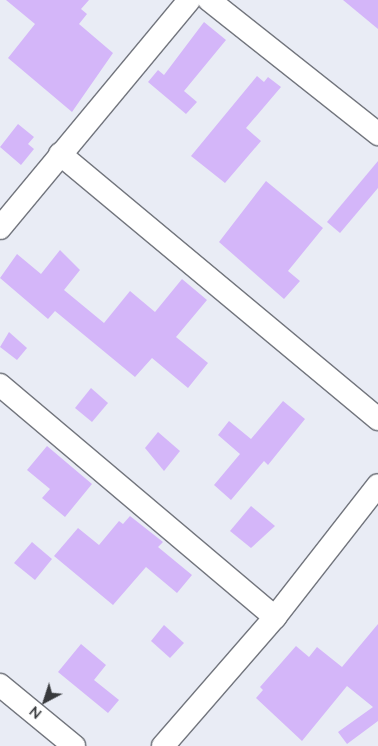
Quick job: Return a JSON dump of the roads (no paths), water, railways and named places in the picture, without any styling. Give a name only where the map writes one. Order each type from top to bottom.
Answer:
[{"type":"street","points":[[0,228],[189,0]]},
{"type":"street","points":[[209,0],[378,134]]},
{"type":"street","points":[[60,154],[378,419]]},
{"type":"street","points":[[0,386],[275,616]]},
{"type":"street","points":[[163,746],[275,616],[378,484]]},
{"type":"street","points":[[0,685],[74,746]]}]
